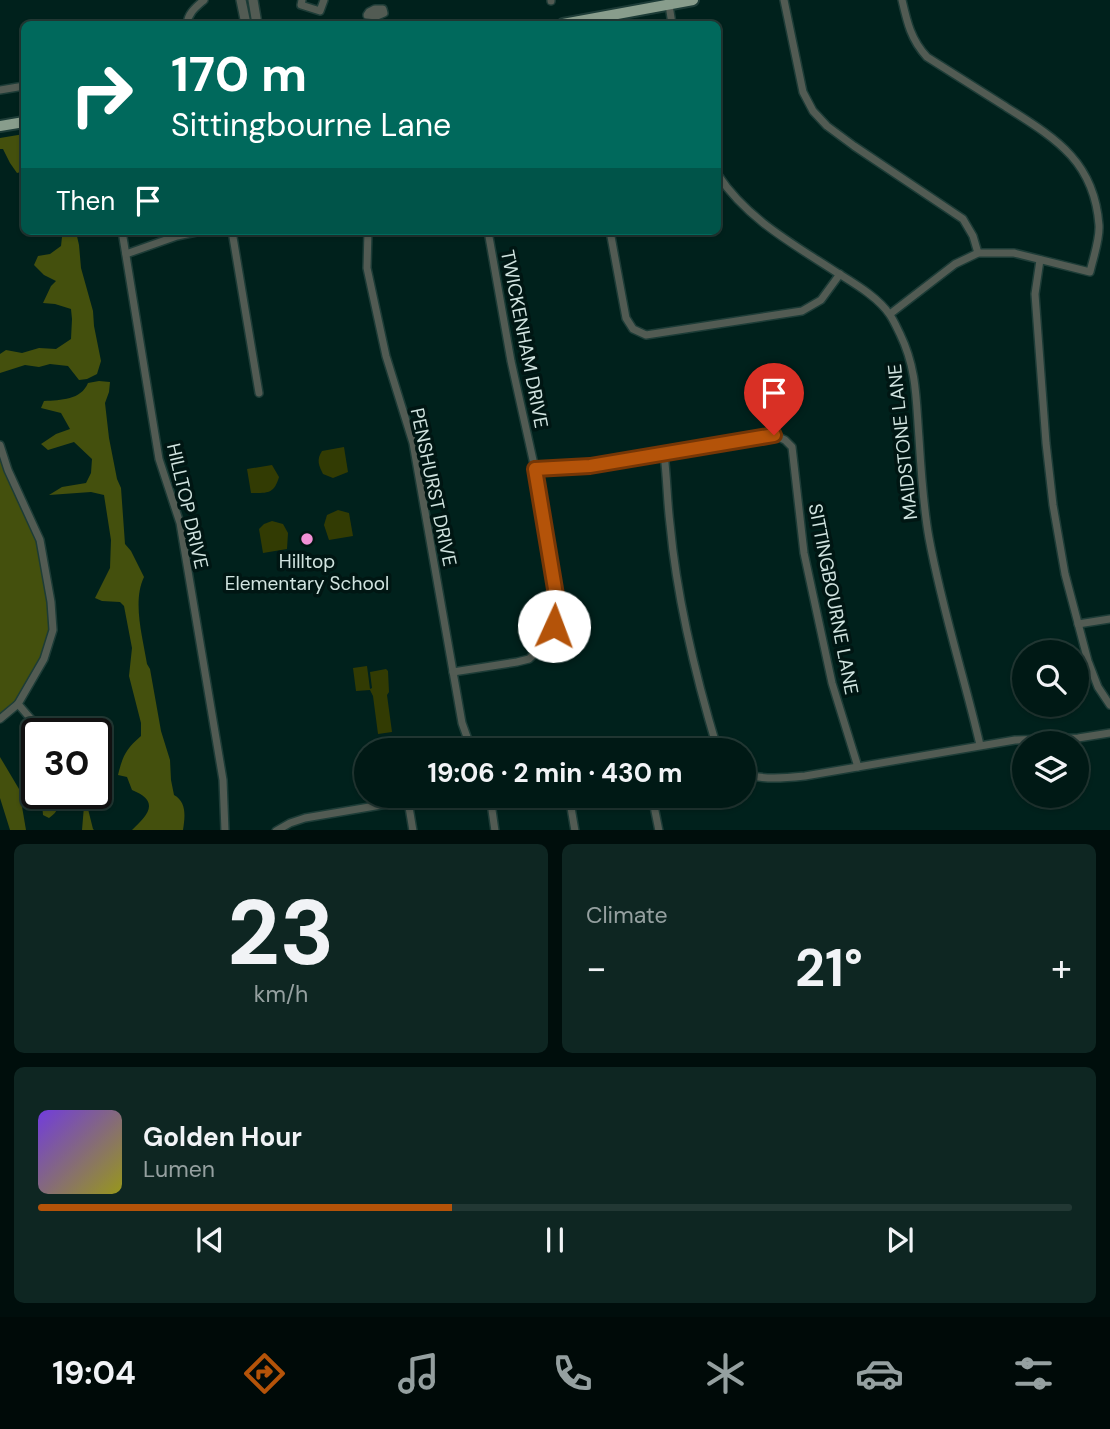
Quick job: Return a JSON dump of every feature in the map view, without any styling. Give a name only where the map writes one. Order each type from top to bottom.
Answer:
[{"type":"main road","points":[[580,21],[693,0]]},
{"type":"main road","points":[[0,126],[21,122]]},
{"type":"street","points":[[188,21],[193,9],[204,0]]},
{"type":"street","points":[[242,0],[246,21]]},
{"type":"street","points":[[253,0],[256,21]]},
{"type":"street","points":[[302,0],[301,5],[320,11],[324,0]]},
{"type":"street","points":[[784,0],[803,92],[813,111],[827,126],[854,146],[963,219],[978,253]]},
{"type":"street","points":[[890,314],[955,264],[978,253],[1014,253],[1090,272],[1099,227],[1094,197],[1085,175],[1070,153],[1052,136],[927,57],[913,39],[902,0]]},
{"type":"street","points":[[669,5],[672,21]]},
{"type":"street","points":[[0,90],[21,86]]},
{"type":"street","name":"MAIDSTONE LANE","points":[[721,179],[735,199],[762,223],[868,293],[890,314],[907,349],[916,390],[929,535],[946,618],[980,745]]},
{"type":"street","name":"HILLTOP DRIVE","points":[[123,235],[159,459],[180,523],[223,780],[225,830]]},
{"type":"street","points":[[126,254],[182,235]]},
{"type":"street","points":[[233,235],[259,393]]},
{"type":"street","name":"PENSHURST DRIVE","points":[[368,235],[366,268],[386,356],[413,443],[453,672],[468,738]]},
{"type":"street","name":"TWICKENHAM DRIVE","points":[[453,672],[528,659],[550,635],[554,626],[557,601],[535,469],[511,361],[489,235]]},
{"type":"street","points":[[611,235],[625,318],[633,330],[646,335],[802,311],[821,300],[839,274]]},
{"type":"street","points":[[1040,260],[1035,294],[1053,505],[1065,573],[1088,661],[1098,687],[1110,705]]},
{"type":"street","name":"SITTINGBOURNE LANE","points":[[535,469],[590,466],[774,435],[785,440],[792,447],[804,553],[832,683],[858,767]]},
{"type":"street","points":[[0,445],[8,470],[40,540],[53,630],[44,659],[18,704],[0,719]]},
{"type":"street","points":[[664,454],[670,524],[682,607],[715,738]]},
{"type":"street","points":[[1078,624],[1110,619]]},
{"type":"street","points":[[18,704],[30,718]]},
{"type":"street","points":[[756,777],[791,778],[1015,740],[1078,738],[1110,733]]},
{"type":"street","points":[[278,830],[305,818],[366,808]]},
{"type":"street","points":[[409,808],[413,830]]},
{"type":"street","points":[[491,808],[495,830]]},
{"type":"street","points":[[571,808],[575,830]]},
{"type":"street","points":[[655,808],[659,830]]},
{"type":"green space","points":[[21,134],[21,172],[17,173],[3,149],[0,149],[0,138]]},
{"type":"green space","points":[[60,235],[77,235],[81,268],[93,311],[101,361],[97,374],[79,380],[68,366],[50,364],[39,367],[25,365],[0,373],[0,354],[6,350],[22,353],[39,348],[56,349],[71,339],[71,309],[43,303],[56,281],[44,275],[34,265],[38,256],[50,254],[61,246]]},
{"type":"green space","points":[[110,382],[105,403],[109,438],[121,488],[125,544],[144,577],[139,597],[141,632],[161,731],[170,760],[174,795],[184,810],[183,830],[132,830],[146,814],[149,804],[147,799],[132,790],[127,777],[118,775],[126,753],[141,736],[141,723],[129,676],[132,648],[124,606],[120,602],[95,598],[110,568],[111,540],[104,495],[91,492],[49,495],[62,487],[86,483],[91,473],[92,459],[74,442],[48,450],[41,444],[70,429],[61,413],[41,408],[44,401],[70,398],[81,393],[88,383]]},
{"type":"green space","points":[[0,445],[40,540],[53,630],[44,659],[18,704],[0,719]]},
{"type":"green space","points":[[344,447],[348,472],[333,478],[323,474],[319,466],[322,451]]},
{"type":"green space","points":[[272,465],[279,477],[275,487],[266,492],[251,493],[247,469]]},
{"type":"green space","points":[[338,510],[349,513],[353,536],[329,540],[324,525],[327,515]]},
{"type":"green space","points":[[272,521],[283,524],[288,533],[287,549],[263,553],[259,529]]},
{"type":"green space","points":[[367,666],[370,689],[370,672],[386,669],[388,671],[387,695],[392,732],[378,734],[370,690],[356,691],[353,668]]},
{"type":"green space","points":[[0,757],[19,789],[26,830],[10,830],[0,798]]},
{"type":"green space","points":[[42,809],[57,809],[49,818],[43,815]]},
{"type":"green space","points":[[84,809],[88,809],[94,830],[82,830]]},
{"type":"place","name":"Hilltop Elementary School","points":[[307,539]]},
{"type":"route","points":[[554,626],[557,601],[535,469],[590,466],[774,435]]}]
